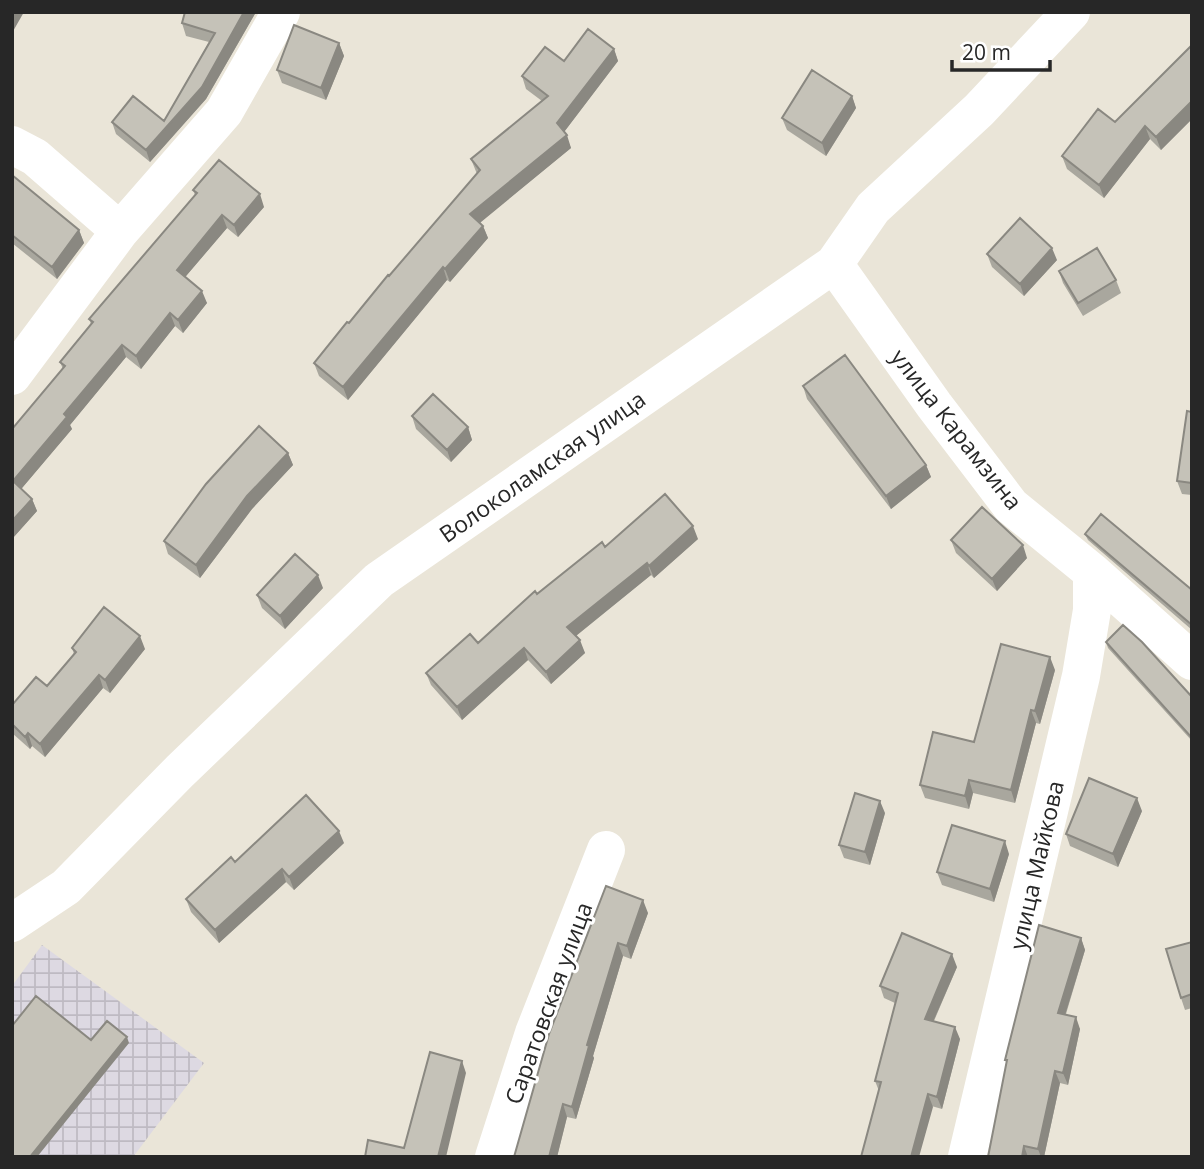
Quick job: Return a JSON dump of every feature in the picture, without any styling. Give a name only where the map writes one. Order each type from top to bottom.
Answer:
[{"type":"street","points":[[12,376],[120,231],[224,112],[281,12]]},
{"type":"street","name":"Волоколамская улица","points":[[12,923],[66,887],[180,771],[379,580],[834,264],[873,208],[978,110],[1071,12]]},
{"type":"street","points":[[12,145],[35,157],[120,231]]},
{"type":"street","name":"улица Карамзина","points":[[834,264],[934,405],[1011,506],[1092,572],[1192,661]]},
{"type":"street","name":"улица Майкова","points":[[967,1157],[1081,676],[1092,610],[1092,572]]},
{"type":"street","name":"Саратовская улица","points":[[494,1157],[534,1033],[606,850]]},
{"type":"shaded area","points":[[42,945],[204,1063],[133,1157],[12,1157],[12,986]]},
{"type":"building","points":[[185,12],[244,12],[202,87],[146,150],[112,122],[133,96],[164,121],[215,33],[182,23]]},
{"type":"building","points":[[294,25],[339,43],[321,88],[277,70]]},
{"type":"building","points":[[588,29],[614,49],[557,123],[567,135],[470,214],[483,226],[445,269],[443,267],[343,387],[314,363],[480,170],[471,159],[548,96],[522,76],[545,47],[564,61]]},
{"type":"building","points":[[1191,46],[1192,101],[1156,137],[1145,126],[1099,185],[1062,156],[1098,109],[1115,122]]},
{"type":"building","points":[[812,70],[852,96],[822,143],[782,118]]},
{"type":"building","points":[[219,160],[260,194],[234,225],[222,215],[177,270],[202,291],[178,320],[170,313],[136,356],[122,345],[64,414],[67,417],[13,481],[32,499],[12,521],[12,429],[65,366],[60,362],[93,322],[89,319],[197,193],[193,190]]},
{"type":"building","points":[[12,175],[79,230],[52,267],[12,235]]},
{"type":"building","points":[[1020,218],[1052,248],[1020,284],[987,254]]},
{"type":"building","points":[[1097,248],[1116,280],[1078,303],[1059,271]]},
{"type":"building","points":[[845,355],[926,465],[886,496],[803,386]]},
{"type":"building","points":[[433,394],[468,427],[447,450],[412,416]]},
{"type":"building","points":[[1187,411],[1192,412],[1192,483],[1177,481]]},
{"type":"building","points":[[259,426],[288,453],[247,496],[196,565],[164,541],[206,484]]},
{"type":"building","points":[[665,494],[693,526],[649,566],[647,563],[567,627],[580,640],[546,672],[524,648],[457,707],[426,673],[470,634],[478,643],[535,591],[537,594],[602,542],[605,547]]},
{"type":"building","points":[[982,507],[1023,545],[992,579],[951,540]]},
{"type":"building","points":[[1101,514],[1192,590],[1192,625],[1085,534]]},
{"type":"building","points":[[295,554],[318,575],[280,616],[257,595]]},
{"type":"building","points":[[104,607],[140,636],[105,680],[99,675],[40,744],[28,733],[25,737],[12,724],[12,705],[36,677],[47,686],[76,652],[72,648]]},
{"type":"building","points":[[1123,625],[1192,697],[1192,738],[1106,642]]},
{"type":"building","points":[[1001,644],[1050,657],[1035,711],[1031,710],[1011,790],[969,780],[965,796],[920,785],[933,732],[974,742]]},
{"type":"building","points":[[1089,778],[1137,798],[1113,854],[1066,834]]},
{"type":"building","points":[[855,793],[880,801],[865,852],[839,845]]},
{"type":"building","points":[[306,795],[339,831],[289,877],[282,869],[215,930],[186,899],[231,857],[235,862]]},
{"type":"building","points":[[952,825],[1005,841],[990,889],[937,872]]},
{"type":"building","points":[[606,886],[643,900],[627,946],[618,943],[587,1045],[589,1046],[572,1107],[563,1104],[549,1157],[514,1157],[549,1034]]},
{"type":"building","points":[[1039,925],[1081,938],[1058,1013],[1076,1017],[1063,1073],[1055,1071],[1038,1149],[1024,1146],[1022,1157],[988,1157],[1005,1060]]},
{"type":"building","points":[[902,933],[952,954],[925,1019],[955,1027],[937,1097],[928,1094],[911,1157],[861,1157],[881,1082],[875,1081],[898,993],[880,986]]},
{"type":"building","points":[[1192,942],[1192,994],[1181,998],[1166,949]]},
{"type":"building","points":[[36,996],[91,1040],[107,1021],[127,1037],[30,1157],[12,1157],[12,1026]]},
{"type":"building","points":[[430,1052],[462,1061],[438,1157],[365,1157],[368,1140],[404,1148]]}]
